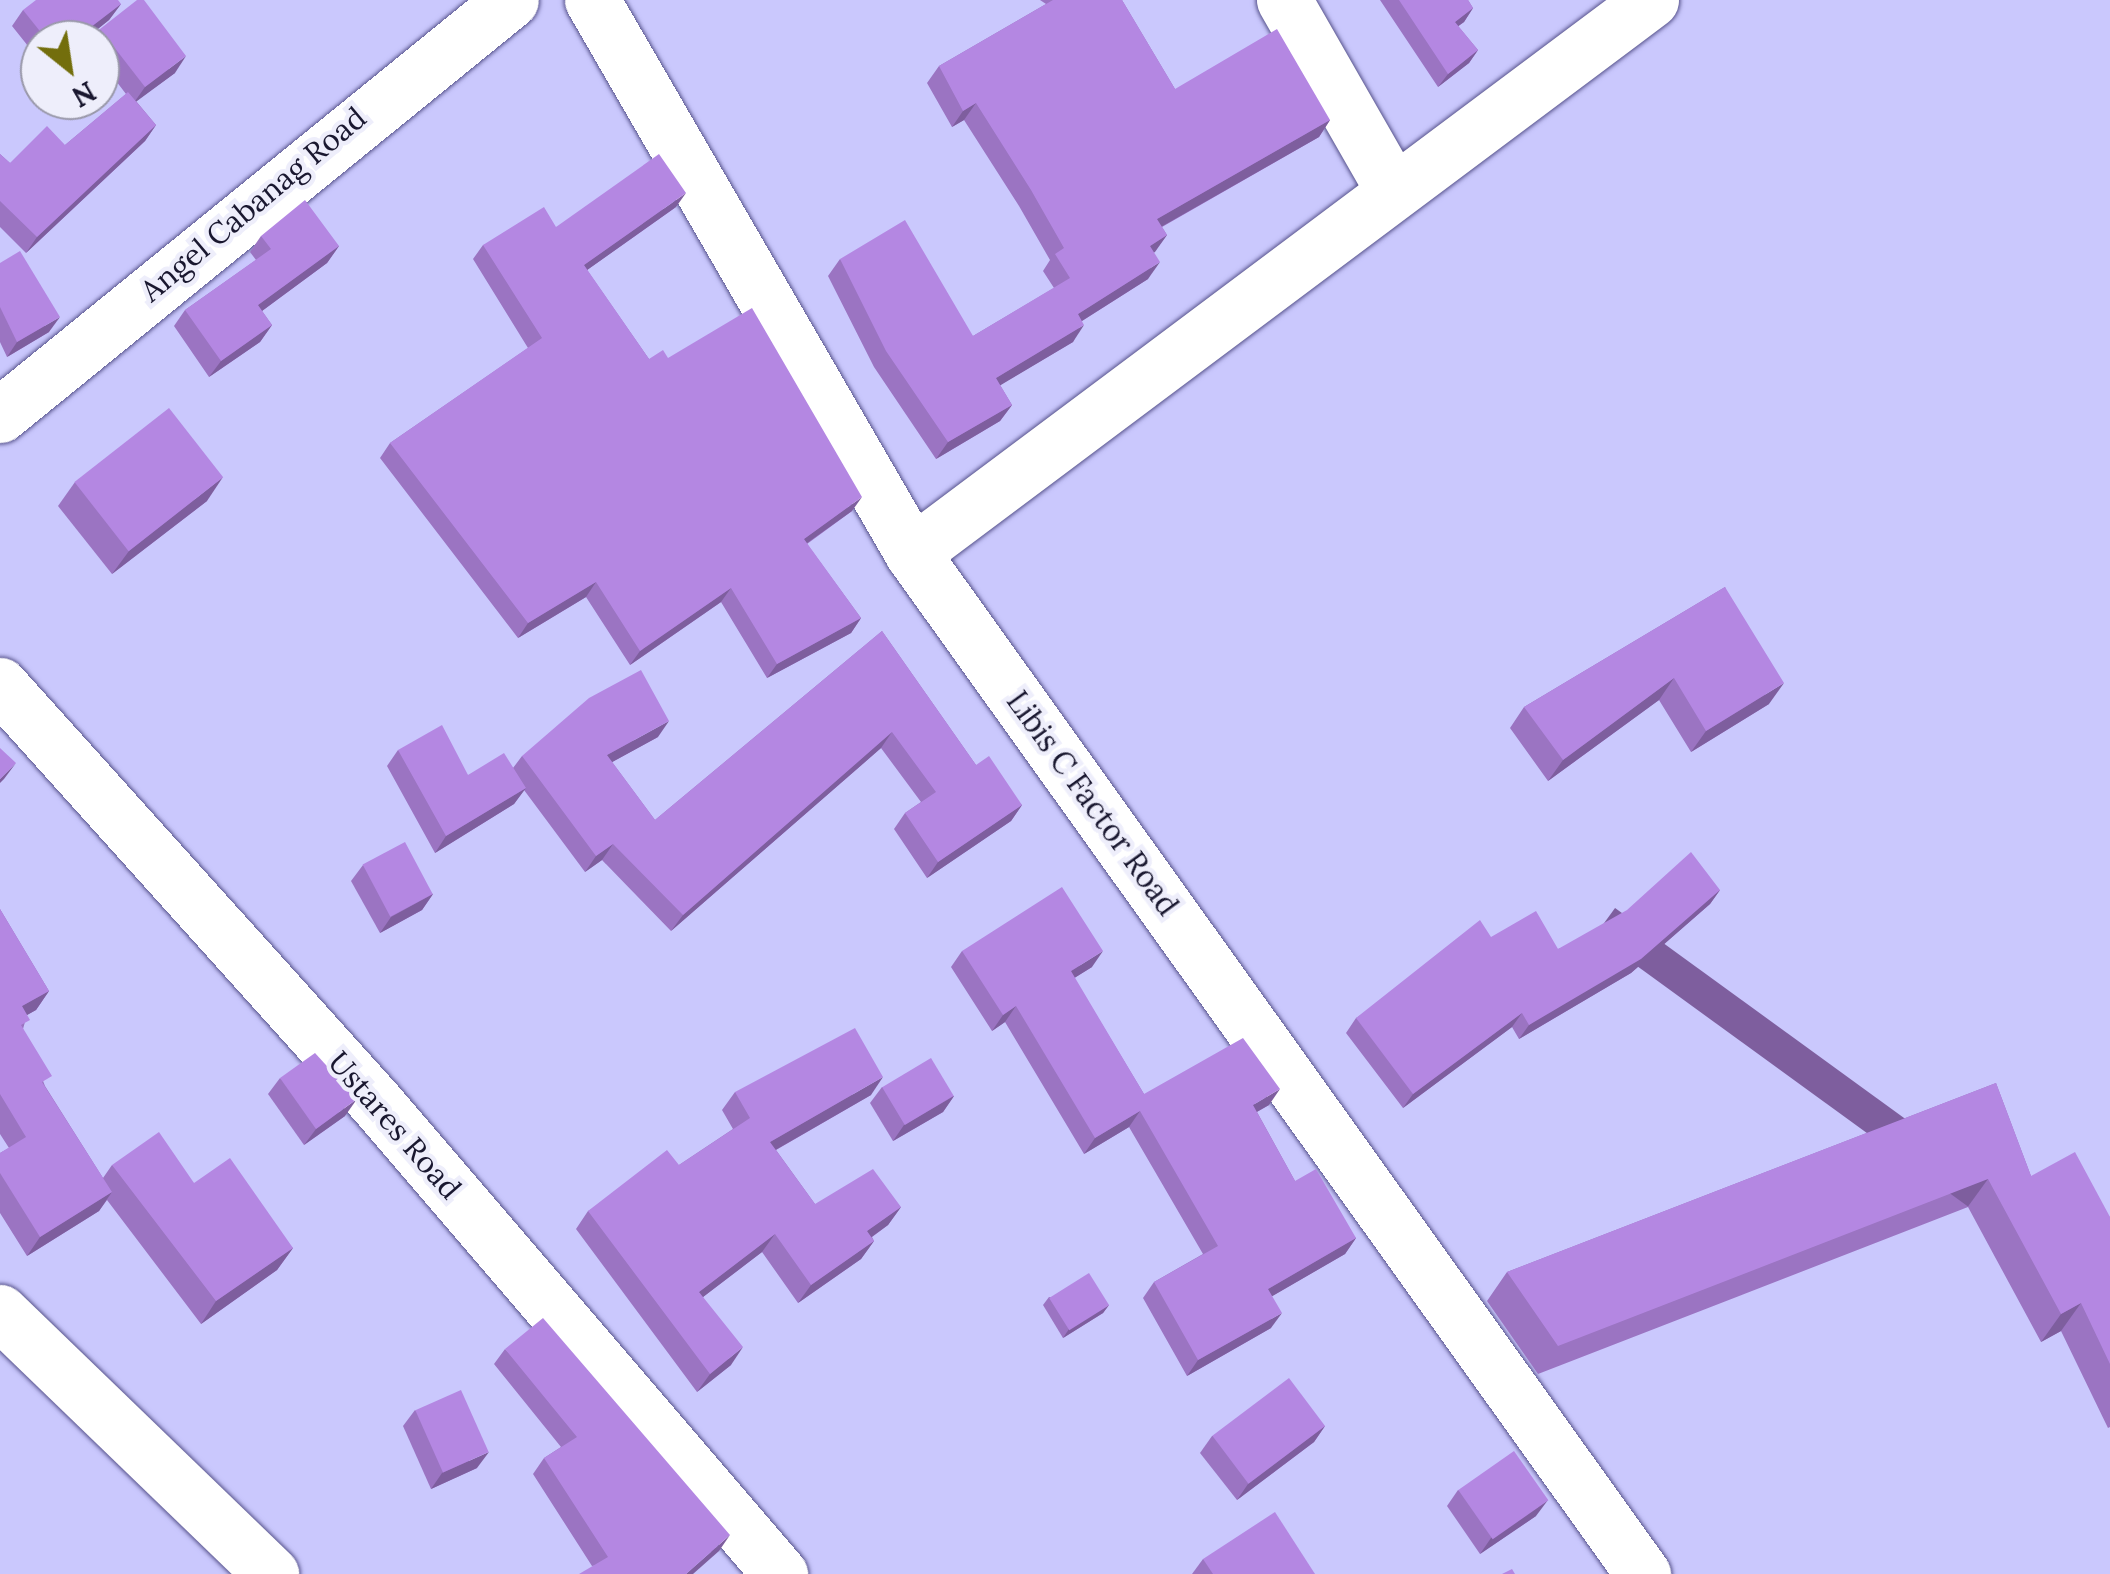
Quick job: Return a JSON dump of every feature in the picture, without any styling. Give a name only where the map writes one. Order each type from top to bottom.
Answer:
[{"type":"street","name":"Libis C Factor Road","points":[[592,0],[912,553],[1635,1571]]},
{"type":"street","points":[[1284,0],[1391,187]]},
{"type":"street","points":[[912,553],[1391,187],[1651,0]]},
{"type":"street","name":"Angel Cabanag Road","points":[[0,414],[476,9]]},
{"type":"street","name":"Ustares Road","points":[[0,685],[391,1120],[780,1574]]},
{"type":"street","points":[[0,1312],[271,1574]]},
{"type":"building","points":[[36,0],[118,0],[121,4],[100,20],[31,20],[23,10]]},
{"type":"building","points":[[137,0],[144,0],[186,56],[145,87],[120,55],[120,20],[111,20]]},
{"type":"building","points":[[1053,0],[1122,0],[1175,89],[1277,29],[1330,120],[1157,219],[1167,235],[1150,246],[1160,262],[1078,314],[1084,325],[996,378],[1012,405],[948,442],[886,351],[840,259],[905,220],[973,336],[1070,278],[1055,254],[1064,248],[1031,190],[976,103],[963,111],[939,66]]},
{"type":"building","points":[[1399,0],[1468,0],[1473,8],[1455,22],[1478,50],[1448,74]]},
{"type":"building","points":[[128,92],[156,125],[37,237],[0,201],[0,154],[10,163],[47,126],[65,145],[95,120],[120,120],[120,99]]},
{"type":"building","points":[[659,154],[686,193],[584,265],[649,359],[663,350],[668,358],[752,308],[862,497],[804,539],[861,618],[777,664],[731,588],[640,651],[596,582],[528,623],[390,443],[542,338],[483,245],[544,207],[556,227]]},
{"type":"building","points":[[305,200],[339,246],[258,305],[272,325],[221,361],[185,310],[271,249],[261,236]]},
{"type":"building","points":[[20,251],[60,317],[17,342],[0,307],[0,263]]},
{"type":"building","points":[[169,408],[223,477],[129,551],[74,482]]},
{"type":"building","points":[[1725,587],[1784,683],[1706,731],[1674,678],[1563,760],[1524,707]]},
{"type":"building","points":[[882,631],[976,765],[989,756],[1022,805],[938,862],[905,813],[936,792],[892,732],[683,915],[613,844],[596,856],[522,756],[589,698],[641,670],[669,721],[607,755],[655,820]]},
{"type":"building","points":[[442,725],[468,775],[504,753],[526,788],[446,836],[398,750]]},
{"type":"building","points":[[0,748],[16,763],[0,779]]},
{"type":"building","points":[[405,842],[433,894],[390,917],[363,865]]},
{"type":"building","points":[[1691,852],[1720,890],[1641,959],[1529,1025],[1522,1013],[1413,1094],[1356,1018],[1480,920],[1491,937],[1536,911],[1558,949],[1627,910]]},
{"type":"building","points":[[1062,887],[1103,951],[1071,971],[1144,1094],[1243,1038],[1280,1089],[1253,1105],[1295,1181],[1316,1169],[1356,1238],[1268,1289],[1282,1313],[1198,1360],[1154,1282],[1218,1246],[1140,1111],[1095,1138],[1016,1006],[1003,1015],[962,951]]},
{"type":"building","points":[[0,909],[49,991],[22,1006],[30,1020],[21,1025],[52,1076],[42,1082],[112,1192],[40,1237],[0,1173],[0,1153],[26,1137],[0,1094]]},
{"type":"building","points":[[855,1028],[883,1077],[770,1142],[815,1204],[873,1169],[901,1207],[867,1231],[874,1241],[811,1285],[775,1234],[699,1292],[743,1347],[710,1374],[588,1211],[667,1150],[679,1165],[750,1118],[735,1092]]},
{"type":"building","points":[[315,1053],[357,1099],[316,1129],[280,1078]]},
{"type":"building","points":[[931,1058],[954,1096],[905,1125],[882,1087]]},
{"type":"building","points":[[1996,1083],[2031,1176],[2075,1152],[2110,1217],[2110,1364],[2081,1303],[2061,1314],[1988,1179],[1558,1346],[1507,1272]]},
{"type":"building","points":[[159,1132],[194,1183],[230,1158],[293,1248],[216,1301],[112,1165]]},
{"type":"building","points":[[1089,1273],[1109,1305],[1069,1330],[1049,1298]]},
{"type":"building","points":[[543,1318],[730,1535],[686,1574],[579,1574],[608,1557],[544,1458],[577,1437],[505,1349]]},
{"type":"building","points":[[1289,1378],[1325,1426],[1248,1484],[1212,1436]]},
{"type":"building","points":[[461,1390],[489,1452],[443,1472],[415,1410]]},
{"type":"building","points":[[1514,1451],[1548,1500],[1493,1539],[1458,1490]]},
{"type":"building","points":[[1275,1512],[1315,1574],[1213,1574],[1203,1559]]}]
